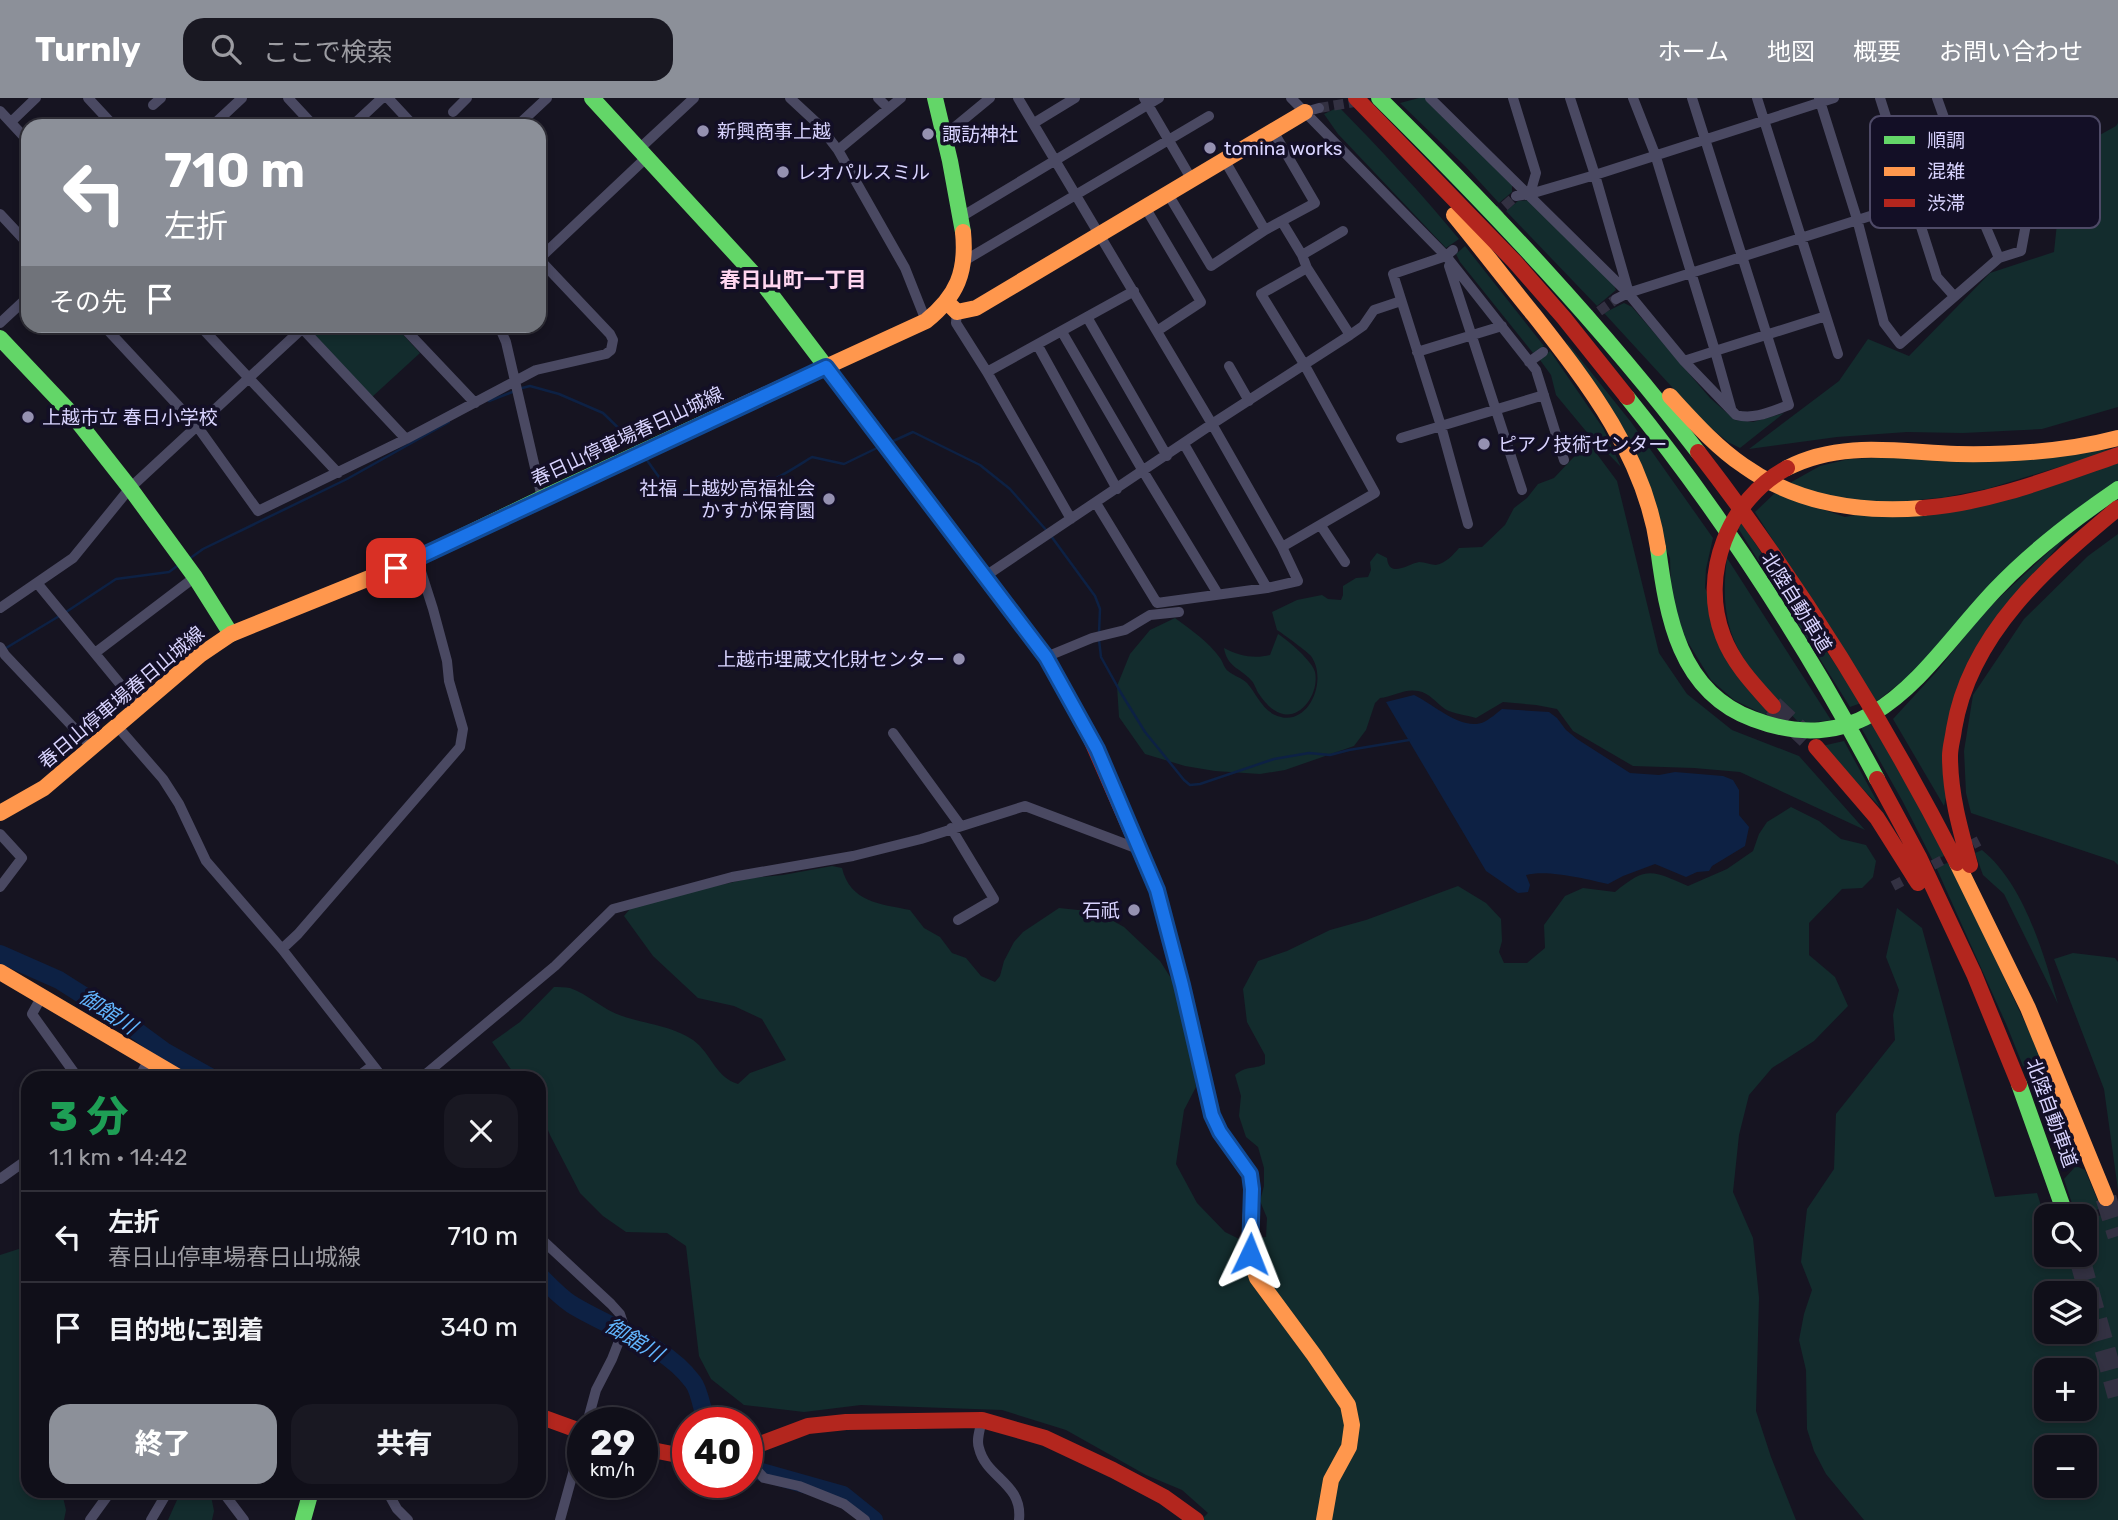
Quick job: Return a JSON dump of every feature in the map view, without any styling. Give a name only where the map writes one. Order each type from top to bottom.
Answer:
[{"type":"main road","points":[[592,98],[764,285],[1046,657],[1097,749],[1157,890],[1212,1115],[1220,1132],[1250,1174],[1250,1254],[1256,1278],[1348,1405],[1352,1425],[1349,1447],[1331,1480],[1324,1520]]},
{"type":"main road","points":[[934,98],[945,135],[964,240],[964,261],[952,307],[976,308],[1312,110]]},
{"type":"main road","points":[[1348,98],[1379,129],[1494,264],[1598,400],[1619,434],[1653,523],[1664,595],[1676,640],[1695,676],[1710,691],[1744,716],[1817,739],[1877,818],[1900,854],[1947,936],[2016,1075]]},
{"type":"main road","name":"北陸自動車道","points":[[1356,98],[1492,237],[1562,317],[1672,455],[1743,555],[1790,628],[1878,778],[1950,920],[2016,1075],[2062,1204]]},
{"type":"main road","name":"北陸自動車道","points":[[1379,98],[1438,156],[1570,296],[1669,415],[1786,575],[1840,657],[1940,830],[1980,907],[2016,982],[2105,1198]]},
{"type":"main road","points":[[1507,228],[1564,284],[1712,441],[1755,474],[1804,497],[1851,510],[1922,510],[2018,488],[2118,455]]},
{"type":"main road","name":"春日山停車場春日山城線","points":[[0,813],[44,788],[200,655],[230,634],[417,558],[952,307]]},
{"type":"main road","points":[[0,338],[71,414],[130,488],[195,577],[230,634]]},
{"type":"main road","points":[[1773,706],[1742,672],[1729,652],[1715,610],[1714,582],[1722,545],[1731,524],[1742,507],[1780,470],[1822,453],[1849,450],[2018,454],[2073,449],[2118,438]]},
{"type":"main road","points":[[1817,739],[1835,728],[1883,708],[1897,698],[2018,566],[2081,514],[2118,489]]},
{"type":"main road","points":[[2078,1128],[2067,1088],[1962,843],[1950,790],[1949,762],[1957,706],[1966,680],[1984,647],[2011,609],[2037,580],[2118,508]]},
{"type":"main road","points":[[0,972],[169,1071]]},
{"type":"main road","points":[[546,1419],[567,1427]]},
{"type":"main road","points":[[763,1443],[808,1426],[846,1422],[982,1420],[1045,1438],[1102,1464],[1164,1497],[1196,1520]]},
{"type":"main road","points":[[303,1520],[307,1498]]},
{"type":"street","points":[[11,122],[36,98]]},
{"type":"street","points":[[88,98],[108,119]]},
{"type":"street","points":[[220,119],[242,98]]},
{"type":"street","points":[[288,98],[308,119]]},
{"type":"street","points":[[360,119],[382,98]]},
{"type":"street","points":[[388,98],[408,119]]},
{"type":"street","points":[[453,112],[467,98]]},
{"type":"street","points":[[524,119],[547,98]]},
{"type":"street","points":[[546,252],[694,98]]},
{"type":"street","points":[[790,98],[818,124],[838,150],[905,268],[926,321]]},
{"type":"street","points":[[878,98],[888,108]]},
{"type":"street","points":[[838,150],[901,98]]},
{"type":"street","points":[[945,135],[990,98]]},
{"type":"street","points":[[1018,98],[1212,424],[1282,547],[1298,581],[1267,588],[1157,603],[1096,503]]},
{"type":"street","points":[[1034,123],[1075,98]]},
{"type":"street","points":[[961,217],[1146,101],[1159,98]]},
{"type":"street","points":[[1291,98],[1312,110],[1450,253],[1536,370],[1564,460]]},
{"type":"street","points":[[1430,98],[1628,293],[1684,361],[1736,415],[1744,418],[1755,417],[1789,405],[1692,98]]},
{"type":"street","points":[[1513,98],[1536,173],[1530,194]]},
{"type":"street","points":[[1570,98],[1628,293]]},
{"type":"street","points":[[1633,98],[1655,154],[1732,411]]},
{"type":"street","points":[[1757,98],[1838,354]]},
{"type":"street","points":[[1516,196],[1595,175],[1655,154],[1705,141],[1820,100],[1834,98]]},
{"type":"street","points":[[1880,98],[1886,116]]},
{"type":"street","points":[[1937,98],[1943,116]]},
{"type":"street","points":[[1820,100],[1857,219],[1884,323],[1900,344],[1999,258],[2021,251],[2025,228]]},
{"type":"street","points":[[1146,101],[1192,180]]},
{"type":"street","points":[[0,111],[21,133]]},
{"type":"street","points":[[964,261],[1209,116]]},
{"type":"street","points":[[1168,194],[1211,266],[1265,230],[1315,203],[1273,131]]},
{"type":"street","points":[[1225,161],[1265,230]]},
{"type":"street","points":[[1145,207],[1201,302],[1157,331]]},
{"type":"street","points":[[0,214],[21,236]]},
{"type":"street","points":[[1616,299],[1870,215]]},
{"type":"street","points":[[1282,222],[1307,268],[1350,335]]},
{"type":"street","points":[[1921,228],[1937,277],[1954,296]]},
{"type":"street","points":[[1986,228],[1999,258]]},
{"type":"street","points":[[1302,255],[1343,230]]},
{"type":"street","points":[[1450,253],[1393,274],[1441,426],[1468,524]]},
{"type":"street","points":[[1450,253],[1472,335],[1522,490]]},
{"type":"street","points":[[111,333],[197,426],[258,511],[406,439],[536,370],[606,354],[611,350],[613,345],[610,334],[546,266]]},
{"type":"street","points":[[1282,547],[1375,493],[1304,364],[1261,294],[1307,268]]},
{"type":"street","points":[[987,372],[1134,291]]},
{"type":"street","points":[[984,577],[1350,335],[1363,326],[1374,310],[1401,301]]},
{"type":"street","points":[[0,323],[21,304]]},
{"type":"street","points":[[952,307],[956,323],[1071,519]]},
{"type":"street","points":[[1684,361],[1826,316]]},
{"type":"street","points":[[1087,317],[1167,456]]},
{"type":"street","points":[[1417,352],[1502,326]]},
{"type":"street","points":[[1062,332],[1218,594]]},
{"type":"street","points":[[207,333],[338,473]]},
{"type":"street","points":[[0,608],[72,558],[130,488],[295,333]]},
{"type":"street","points":[[308,333],[406,439]]},
{"type":"street","points":[[409,333],[475,403]]},
{"type":"street","points":[[502,333],[542,498]]},
{"type":"street","points":[[1038,346],[1117,489]]},
{"type":"street","points":[[1529,362],[1543,352]]},
{"type":"street","points":[[1229,366],[1249,401]]},
{"type":"street","points":[[1401,438],[1544,395]]},
{"type":"street","points":[[1184,443],[1267,588]]},
{"type":"street","points":[[1321,526],[1345,562]]},
{"type":"street","points":[[282,949],[460,747],[463,730],[449,681],[447,661],[417,558]]},
{"type":"street","points":[[94,653],[195,577]]},
{"type":"street","points":[[37,583],[139,706]]},
{"type":"street","points":[[1046,657],[1091,638],[1125,630],[1150,615],[1180,612]]},
{"type":"street","points":[[0,647],[92,747]]},
{"type":"street","points":[[117,726],[163,779],[179,804],[206,861],[282,949],[377,1071]]},
{"type":"street","points":[[893,733],[955,827],[994,899],[958,920]]},
{"type":"street","points":[[429,1071],[555,966],[613,909],[732,877],[853,856],[920,839],[1025,806],[1141,850]]},
{"type":"street","points":[[0,834],[22,858],[0,887]]},
{"type":"street","points":[[41,996],[32,1014],[73,1071]]},
{"type":"street","points":[[143,1071],[149,1059]]},
{"type":"street","points":[[365,1071],[372,1066]]},
{"type":"street","points":[[0,1178],[21,1164]]},
{"type":"street","points":[[546,1244],[611,1304],[620,1314],[623,1324],[621,1336],[596,1390],[591,1407]]},
{"type":"street","points":[[982,1420],[977,1445],[981,1455],[1015,1494],[1019,1506],[1018,1520]]},
{"type":"street","points":[[763,1477],[799,1486],[844,1504],[865,1520]]},
{"type":"street","points":[[560,1520],[567,1494]]},
{"type":"street","points":[[90,1520],[106,1498]]},
{"type":"street","points":[[151,1520],[164,1498]]},
{"type":"street","points":[[227,1498],[244,1520]]},
{"type":"street","points":[[396,1514],[408,1520]]},
{"type":"green space","points":[[1429,98],[1512,179],[1512,192],[1499,203],[1400,103]]},
{"type":"green space","points":[[1339,107],[1459,239],[1446,248],[1338,134],[1324,114]]},
{"type":"green space","points":[[2118,123],[2118,407],[2042,429],[1963,433],[1907,432],[1837,437],[1749,449],[1839,381],[1868,339],[1909,356],[1990,273],[2054,252],[2057,228],[2100,228],[2100,135]]},
{"type":"green space","points":[[1530,200],[1613,283],[1616,290],[1597,306],[1506,211],[1518,201]]},
{"type":"green space","points":[[1465,246],[1544,346],[1533,353],[1460,262],[1456,254]]},
{"type":"green space","points":[[1624,303],[1632,307],[1710,398],[1735,420],[1753,422],[1784,413],[1740,448],[1728,442],[1705,423],[1604,313]]},
{"type":"green space","points":[[401,333],[420,353],[372,397],[314,334]]},
{"type":"green space","points":[[1566,341],[1631,422],[1713,538],[1705,588],[1768,711],[1765,715],[1734,700],[1711,680],[1681,631],[1671,592],[1670,558]]},
{"type":"green space","points":[[1550,351],[1603,428],[1621,467],[1556,395],[1551,375],[1540,360]]},
{"type":"green space","points":[[1588,442],[1617,481],[1659,653],[1687,694],[1732,730],[1799,756],[1865,830],[1740,772],[1633,766],[1573,731],[1557,709],[1536,705],[1503,702],[1476,718],[1448,711],[1422,692],[1403,692],[1380,698],[1375,703],[1366,730],[1354,746],[1285,770],[1260,774],[1185,766],[1145,754],[1119,717],[1117,686],[1130,654],[1150,630],[1175,618],[1211,647],[1227,670],[1247,683],[1270,712],[1286,718],[1297,716],[1305,710],[1316,690],[1316,666],[1309,654],[1277,630],[1272,612],[1297,600],[1322,595],[1328,599],[1341,600],[1343,586],[1356,578],[1368,577],[1370,562],[1377,553],[1387,558],[1391,568],[1400,569],[1419,562],[1436,565],[1446,561],[1459,548],[1482,547],[1505,525],[1514,508],[1527,498],[1538,484],[1554,478]]},
{"type":"green space","points":[[2118,449],[1967,495],[1867,505],[1786,485],[1820,466],[1849,459]]},
{"type":"green space","points":[[2118,463],[2118,483],[1929,660],[1876,702],[1755,512],[1775,493],[1845,517]]},
{"type":"green space","points":[[1741,522],[1861,703],[1850,707],[1738,528]]},
{"type":"green space","points":[[2070,532],[1983,637],[1944,806],[1893,719],[1937,671],[1986,610]]},
{"type":"green space","points":[[2118,534],[2118,865],[2114,861],[1971,813],[1966,793],[1964,751],[1973,695],[2024,619],[2088,556]]},
{"type":"green space","points":[[1727,558],[1831,720],[1800,724],[1764,686],[1739,651],[1726,611]]},
{"type":"green space","points":[[1278,634],[1305,657],[1315,672],[1316,681],[1310,698],[1305,706],[1291,714],[1283,714],[1268,705],[1254,683],[1231,663],[1224,648],[1247,656],[1270,655]]},
{"type":"green space","points":[[1871,719],[1946,855],[1933,861],[1859,724]]},
{"type":"green space","points":[[1844,741],[1880,807],[1822,746]]},
{"type":"green space","points":[[1791,807],[1819,821],[1841,839],[1866,845],[1876,861],[1873,877],[1862,888],[1842,889],[1809,923],[1809,955],[1835,977],[1848,1006],[1814,1041],[1772,1068],[1749,1095],[1739,1135],[1733,1192],[1753,1238],[1759,1298],[1756,1411],[1796,1520],[1201,1520],[1208,1513],[1182,1490],[1146,1475],[1066,1430],[1002,1410],[861,1405],[804,1412],[744,1405],[711,1379],[699,1356],[686,1246],[667,1233],[626,1232],[603,1216],[580,1193],[546,1125],[546,1071],[512,1071],[492,1042],[520,1022],[554,987],[564,987],[577,991],[615,1013],[685,1035],[699,1046],[724,1076],[738,1084],[750,1073],[786,1060],[762,1019],[734,1006],[698,998],[653,956],[624,916],[634,904],[752,878],[832,866],[842,868],[846,879],[859,895],[877,903],[910,910],[924,928],[940,937],[952,953],[966,958],[981,976],[995,982],[1014,942],[1023,932],[1059,908],[1097,912],[1124,927],[1160,961],[1174,983],[1190,1047],[1196,1087],[1184,1110],[1176,1164],[1197,1203],[1225,1232],[1241,1240],[1266,1237],[1267,1218],[1260,1201],[1264,1186],[1264,1168],[1258,1147],[1246,1137],[1239,1116],[1241,1096],[1235,1075],[1265,1064],[1265,1055],[1247,1022],[1243,989],[1258,961],[1287,951],[1330,930],[1366,920],[1458,886],[1486,903],[1501,919],[1502,941],[1499,952],[1504,963],[1527,963],[1545,948],[1544,925],[1565,896],[1583,888],[1615,892],[1635,878],[1650,873],[1688,886],[1727,869],[1753,851],[1767,822]]},
{"type":"green space","points":[[1982,850],[1997,864],[2021,900],[2039,942],[2058,1004],[2004,894],[1983,875],[1975,853]]},
{"type":"green space","points":[[1950,862],[2056,1089],[2051,1098],[2041,1101],[2035,1096],[1936,867]]},
{"type":"green space","points":[[1897,908],[1922,928],[1995,1197],[2037,1193],[2041,1204],[2034,1204],[2034,1267],[2097,1267],[2097,1217],[2118,1208],[2118,1520],[1864,1520],[1826,1474],[1814,1451],[1807,1429],[1806,1370],[1799,1340],[1812,1290],[1801,1262],[1807,1209],[1834,1169],[1836,1114],[1895,1040],[1893,1015],[1899,990],[1886,957]]},
{"type":"green space","points":[[2073,953],[2115,958],[2118,962],[2118,1190],[2104,1089],[2054,959]]},
{"type":"green space","points":[[2076,1166],[2085,1170],[2101,1208],[2097,1210],[2097,1204],[2072,1204],[2064,1179]]},
{"type":"green space","points":[[21,1248],[21,1498],[63,1498],[66,1510],[64,1520],[0,1520],[0,1255]]},
{"type":"green space","points":[[178,1498],[211,1498],[214,1511],[212,1520],[168,1520]]},
{"type":"water","points":[[1414,695],[1466,723],[1484,722],[1502,709],[1549,712],[1577,739],[1630,773],[1659,775],[1675,772],[1723,776],[1733,780],[1739,790],[1739,815],[1749,827],[1745,846],[1712,866],[1709,871],[1686,877],[1655,864],[1608,884],[1567,875],[1535,873],[1526,875],[1530,885],[1528,892],[1518,893],[1486,871],[1386,702]]},
{"type":"waterway","points":[[522,388],[530,386],[559,394],[603,413],[639,448]]},
{"type":"waterway","points":[[489,401],[515,391]]},
{"type":"waterway","points":[[189,559],[203,549],[347,479],[449,422]]},
{"type":"waterway","points":[[891,442],[913,432],[980,465],[1010,489],[1047,531]]},
{"type":"waterway","points":[[644,456],[671,494],[677,496],[698,485],[712,482],[747,486],[768,482],[812,457],[844,464],[879,447]]},
{"type":"waterway","points":[[1051,536],[1095,596],[1100,609],[1099,633]]},
{"type":"waterway","points":[[66,612],[116,579],[169,572],[180,564]]},
{"type":"waterway","points":[[6,648],[61,615]]},
{"type":"waterway","points":[[1099,640],[1101,657],[1145,732],[1190,785],[1274,759],[1309,753],[1330,755],[1409,740]]},
{"type":"waterway","name":"御館川","points":[[0,954],[59,980],[119,1018],[164,1051],[200,1071]]},
{"type":"waterway","name":"御館川","points":[[546,1282],[571,1304],[652,1347],[681,1368],[693,1382],[702,1407]]},
{"type":"waterway","name":"御館川","points":[[763,1472],[843,1495],[874,1520]]},
{"type":"tunnel","points":[[1319,108],[1361,101]]},
{"type":"tunnel","points":[[1493,216],[1516,196]]},
{"type":"tunnel","points":[[1587,320],[1616,299]]},
{"type":"tunnel","points":[[1773,706],[1807,738]]},
{"type":"tunnel","points":[[1893,886],[1979,841]]},
{"type":"tunnel","points":[[2106,1198],[2118,1236]]},
{"type":"tunnel","points":[[2082,1267],[2118,1396]]},
{"type":"traffic: fast","points":[[592,98],[764,285],[921,492]]},
{"type":"traffic: fast","points":[[935,98],[963,232]]},
{"type":"traffic: fast","points":[[1379,98],[1544,269],[1623,359],[1698,452]]},
{"type":"traffic: fast","points":[[0,338],[71,413],[130,488],[195,577],[231,634]]},
{"type":"traffic: fast","points":[[1627,397],[1696,488],[1761,582],[1821,679],[1877,779]]},
{"type":"traffic: fast","points":[[409,562],[719,416]]},
{"type":"traffic: fast","points":[[1658,548],[1666,600],[1681,649],[1708,690],[1728,707],[1753,719],[1795,730],[1832,729],[1864,718],[1893,700],[1920,675],[1995,590],[2024,562],[2118,489]]},
{"type":"traffic: fast","points":[[2019,1084],[2062,1204]]},
{"type":"traffic: fast","points":[[303,1520],[309,1498]]},
{"type":"traffic: slow","points":[[947,302],[957,312],[976,308],[1305,112]]},
{"type":"traffic: slow","points":[[1454,215],[1555,341],[1612,424],[1641,483],[1658,548]]},
{"type":"traffic: slow","points":[[719,416],[926,321],[937,312],[958,282],[963,259],[963,232]]},
{"type":"traffic: slow","points":[[1670,396],[1724,451],[1764,479],[1785,489],[1829,503],[1852,507],[1923,508]]},
{"type":"traffic: slow","points":[[1787,468],[1807,459],[1849,451],[2018,453],[2078,447],[2118,438]]},
{"type":"traffic: slow","points":[[921,492],[1046,657],[1090,737]]},
{"type":"traffic: slow","points":[[0,813],[44,788],[200,655],[231,634],[409,562]]},
{"type":"traffic: slow","points":[[1957,863],[2028,1008],[2106,1198]]},
{"type":"traffic: slow","points":[[0,972],[168,1071]]},
{"type":"traffic: slow","points":[[1250,1175],[1252,1190],[1249,1254],[1257,1278],[1348,1405],[1352,1425],[1349,1447],[1331,1480],[1324,1520]]},
{"type":"traffic: jam","points":[[1356,98],[1514,261],[1627,397]]},
{"type":"traffic: jam","points":[[1698,452],[1770,550],[1837,652],[1869,703],[1957,863]]},
{"type":"traffic: jam","points":[[1923,508],[1998,495],[2118,455]]},
{"type":"traffic: jam","points":[[1773,706],[1745,673],[1727,646],[1716,612],[1715,588],[1717,564],[1724,540],[1735,518],[1749,499],[1787,468]]},
{"type":"traffic: jam","points":[[1970,865],[1956,811],[1950,756],[1963,694],[1976,662],[2015,605],[2065,554],[2118,508]]},
{"type":"traffic: jam","points":[[1090,737],[1157,890],[1212,1115],[1220,1132],[1250,1175]]},
{"type":"traffic: jam","points":[[1816,747],[1877,818],[1918,883]]},
{"type":"traffic: jam","points":[[1877,779],[1919,857],[1974,974],[2019,1084]]},
{"type":"traffic: jam","points":[[546,1419],[567,1426]]},
{"type":"traffic: jam","points":[[763,1443],[808,1426],[846,1422],[982,1420],[1045,1438],[1164,1497],[1196,1520]]},
{"type":"traffic: jam","points":[[658,1451],[672,1454]]},
{"type":"place","name":"新興商事上越","points":[[703,131]]},
{"type":"place","name":"諏訪神社","points":[[928,134]]},
{"type":"place","name":"tomina works","points":[[1210,148]]},
{"type":"place","name":"レオパルスミル","points":[[783,172]]},
{"type":"place","name":"上越市立 春日小学校","points":[[28,417]]},
{"type":"place","name":"ピアノ技術センター","points":[[1484,444]]},
{"type":"place","name":"社福 上越妙高福祉会 かすが保育園","points":[[829,499]]},
{"type":"place","name":"上越市埋蔵文化財センター","points":[[959,659]]},
{"type":"place","name":"石祇","points":[[1134,910]]},
{"type":"district","name":"春日山町一丁目","points":[[793,280]]},
{"type":"route","points":[[396,568],[826,367],[1046,657],[1097,749],[1157,890],[1212,1115],[1220,1132],[1250,1174],[1250,1254]]}]
